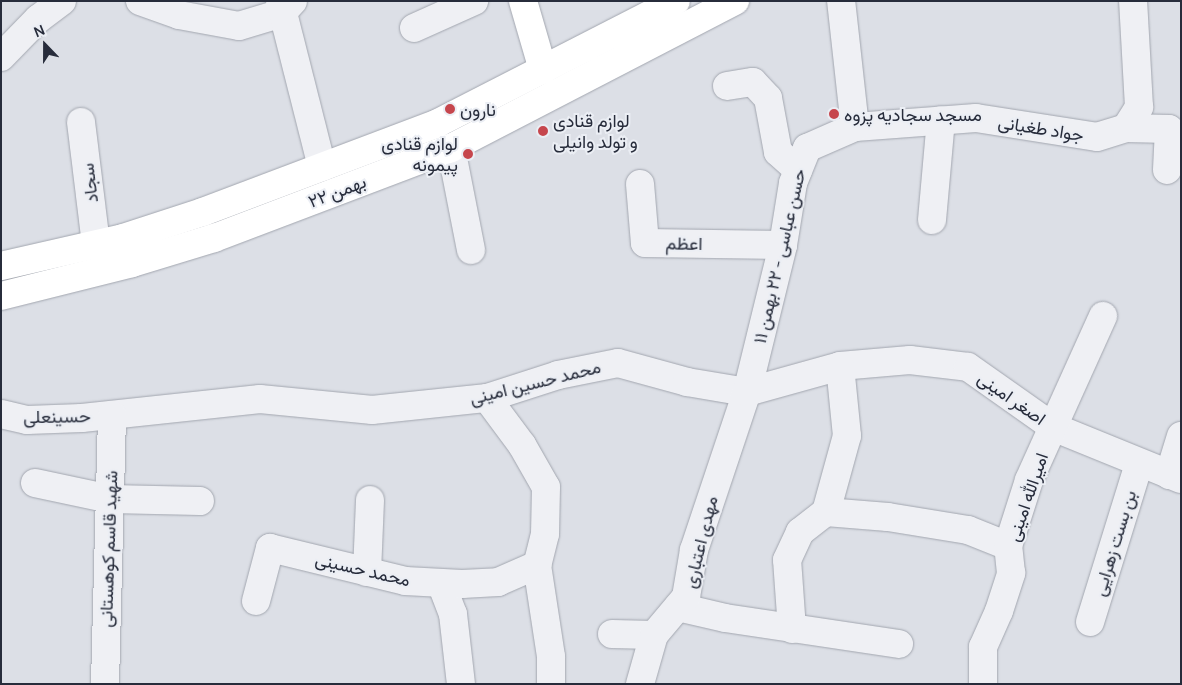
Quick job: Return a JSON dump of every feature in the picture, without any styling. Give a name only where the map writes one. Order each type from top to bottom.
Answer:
[{"type":"main road","points":[[523,1],[543,70]]},
{"type":"main road","name":"۲۲ بهمن","points":[[1,266],[96,244],[203,212],[438,123],[676,1]]},
{"type":"main road","name":"۲۲ بهمن","points":[[1,296],[132,264],[286,210],[451,148],[735,1]]},
{"type":"main road","points":[[276,184],[286,210]]},
{"type":"street","points":[[1,57],[38,20],[62,1]]},
{"type":"street","points":[[140,1],[179,15],[239,26],[285,5],[322,167]]},
{"type":"street","points":[[414,28],[474,1]]},
{"type":"street","points":[[841,1],[855,127]]},
{"type":"street","points":[[1126,128],[1138,107],[1133,1]]},
{"type":"street","points":[[727,86],[753,82],[768,98],[778,152],[798,170]]},
{"type":"street","name":"جواد طغیانی","points":[[855,127],[976,118],[1097,137],[1126,128],[1168,129],[1167,170]]},
{"type":"street","points":[[932,220],[941,120]]},
{"type":"street","name":"سجاد","points":[[82,122],[96,244]]},
{"type":"street","name":"حسن عباسی - ۲۲ بهمن ۱۱","points":[[747,392],[783,245],[798,170],[807,148],[855,127]]},
{"type":"street","points":[[451,148],[471,250]]},
{"type":"street","name":"اعظم","points":[[640,184],[645,243],[783,245]]},
{"type":"street","name":"امیرالله امینی","points":[[983,684],[983,647],[999,611],[1011,573],[1008,546],[1029,480],[1103,316]]},
{"type":"street","name":"اصغر امینی","points":[[747,392],[840,366],[910,360],[968,367],[1053,427],[1175,478]]},
{"type":"street","name":"محمد حسین امینی","points":[[112,414],[260,399],[372,410],[488,398],[558,375],[618,363],[687,382],[747,392]]},
{"type":"street","points":[[792,629],[786,560],[800,532],[826,512],[847,436],[840,366]]},
{"type":"street","name":"مهدی اعتباری","points":[[640,684],[654,635],[686,597],[694,550],[747,392]]},
{"type":"street","points":[[488,398],[522,445],[546,487],[546,534],[537,565],[551,656],[552,684]]},
{"type":"street","name":"حسینعلی","points":[[1,414],[27,420],[112,414]]},
{"type":"street","name":"شهید قاسم کوهستانی","points":[[105,684],[112,414]]},
{"type":"street","points":[[1175,478],[1181,436]]},
{"type":"street","name":"بن بست زهرایی","points":[[1090,622],[1139,464]]},
{"type":"street","points":[[35,483],[110,499],[200,501]]},
{"type":"street","points":[[367,572],[370,500]]},
{"type":"street","points":[[826,512],[968,530],[1008,546]]},
{"type":"street","name":"محمد حسینی","points":[[256,601],[270,548],[405,581],[441,583],[498,582],[537,565]]},
{"type":"street","points":[[441,583],[453,614],[461,684]]},
{"type":"street","points":[[678,607],[792,629],[898,644]]},
{"type":"street","points":[[612,634],[654,635]]},
{"type":"place","name":"نارون","points":[[450,109]]},
{"type":"place","name":"مسجد سجادیه پزوه","points":[[834,114]]},
{"type":"place","name":"لوازم قنادی و تولد وانیلی","points":[[543,131]]},
{"type":"place","name":"لوازم قنادی پیمونه","points":[[468,154]]}]
